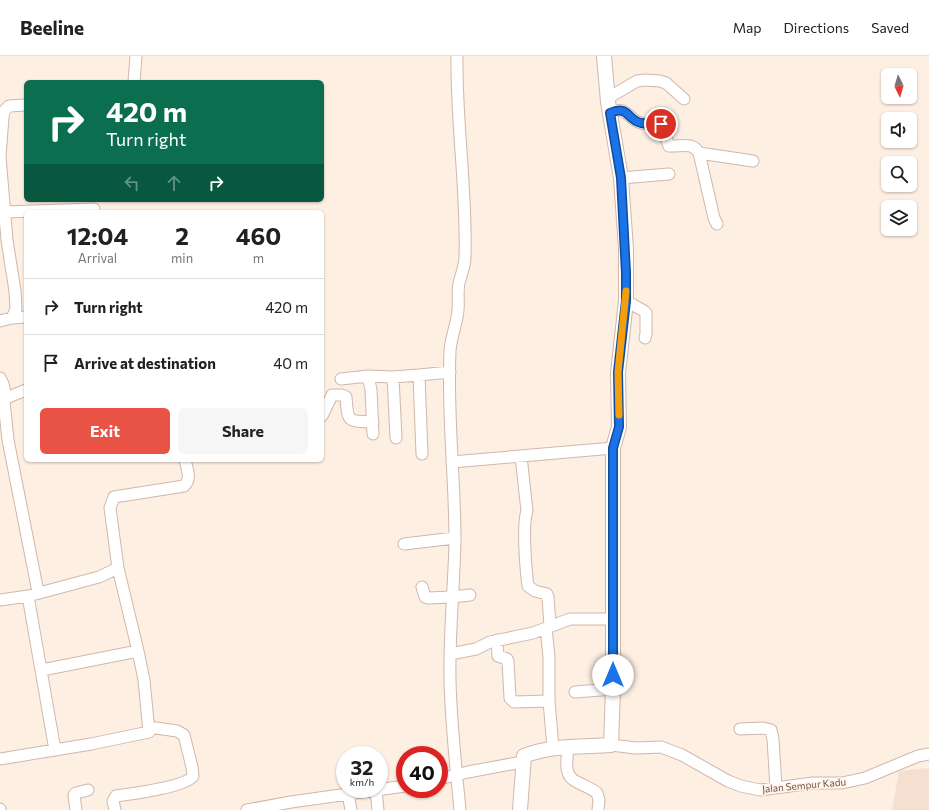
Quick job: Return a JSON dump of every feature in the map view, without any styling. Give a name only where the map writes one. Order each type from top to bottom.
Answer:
[{"type":"street","points":[[134,80],[136,56]]},
{"type":"street","points":[[457,56],[460,138],[464,189],[465,260],[458,287],[458,310],[452,333],[450,372],[450,440],[455,538],[450,654],[451,714],[453,745],[458,774],[460,810]]},
{"type":"street","points":[[520,810],[522,762],[524,756],[535,751],[553,748],[611,745],[613,689],[613,448],[619,427],[618,372],[626,301],[626,249],[621,178],[610,113],[604,56]]},
{"type":"street","points":[[608,98],[636,81],[646,80],[666,83],[684,99]]},
{"type":"street","points":[[12,318],[16,309],[15,291],[10,258],[4,254],[4,212],[0,170],[1,136],[4,111],[9,106],[24,105]]},
{"type":"street","points":[[610,113],[616,110],[623,110],[640,122],[661,124],[669,146],[694,146],[699,153],[714,218],[717,224]]},
{"type":"street","points":[[699,153],[753,161]]},
{"type":"street","points":[[621,178],[669,174]]},
{"type":"street","points":[[64,210],[94,209]]},
{"type":"street","points":[[4,212],[24,211]]},
{"type":"street","points":[[626,301],[644,310],[646,313],[645,338]]},
{"type":"street","points":[[0,322],[12,318],[24,317]]},
{"type":"street","points":[[341,379],[368,376],[393,377],[450,372]]},
{"type":"street","points":[[419,375],[422,454]]},
{"type":"street","points":[[368,376],[371,390],[373,434]]},
{"type":"street","points":[[393,377],[396,438]]},
{"type":"street","points":[[0,378],[6,398],[4,401],[8,440],[33,594],[42,670],[55,750]]},
{"type":"street","points":[[6,398],[24,391]]},
{"type":"street","points":[[324,412],[332,395],[342,395],[346,397],[347,416],[350,419],[353,421],[373,422]]},
{"type":"street","points":[[452,462],[613,448]]},
{"type":"street","points":[[521,456],[527,512],[525,515],[525,532],[528,586],[547,594],[548,597],[549,701],[553,748]]},
{"type":"street","points":[[0,759],[147,734],[149,732],[144,680],[118,568],[110,508],[114,497],[184,486],[188,482],[189,477],[186,462]]},
{"type":"street","points":[[404,544],[455,538]]},
{"type":"street","points":[[0,600],[33,594],[99,577],[118,568]]},
{"type":"street","points":[[422,587],[425,597],[452,598],[470,595]]},
{"type":"street","points":[[450,654],[476,648],[496,640],[533,633],[570,619],[613,619]]},
{"type":"street","points":[[496,640],[498,656],[507,659],[508,661],[511,700],[514,702],[549,701]]},
{"type":"street","points":[[42,670],[138,651]]},
{"type":"street","points":[[575,692],[613,689]]},
{"type":"street","points":[[115,810],[113,801],[116,796],[155,790],[187,781],[192,776],[192,766],[184,735],[177,731],[149,727]]},
{"type":"street","points":[[740,729],[763,728],[771,730],[774,739],[776,788]]},
{"type":"street","name":"Jalan Sempur Kadu","points":[[611,745],[636,748],[661,748],[682,755],[728,781],[741,786],[760,790],[812,783],[842,783],[865,778],[918,756],[929,754]]},
{"type":"street","points":[[568,747],[568,774],[572,780],[588,786],[597,793],[599,800],[598,810]]},
{"type":"street","points":[[448,777],[522,762]]},
{"type":"street","points":[[76,810],[74,795],[76,793],[88,790]]},
{"type":"street","points":[[247,810],[292,806],[336,797]]},
{"type":"street","points":[[349,798],[351,810]]},
{"type":"street","points":[[377,798],[378,810]]},
{"type":"shaded area","points":[[929,768],[929,810],[892,810],[899,771]]},
{"type":"slow traffic","points":[[619,415],[617,385],[626,291]]},
{"type":"route","points":[[613,675],[613,448],[619,427],[617,385],[621,335],[626,301],[626,249],[621,178],[610,113],[616,110],[623,110],[642,123],[661,124]]}]
